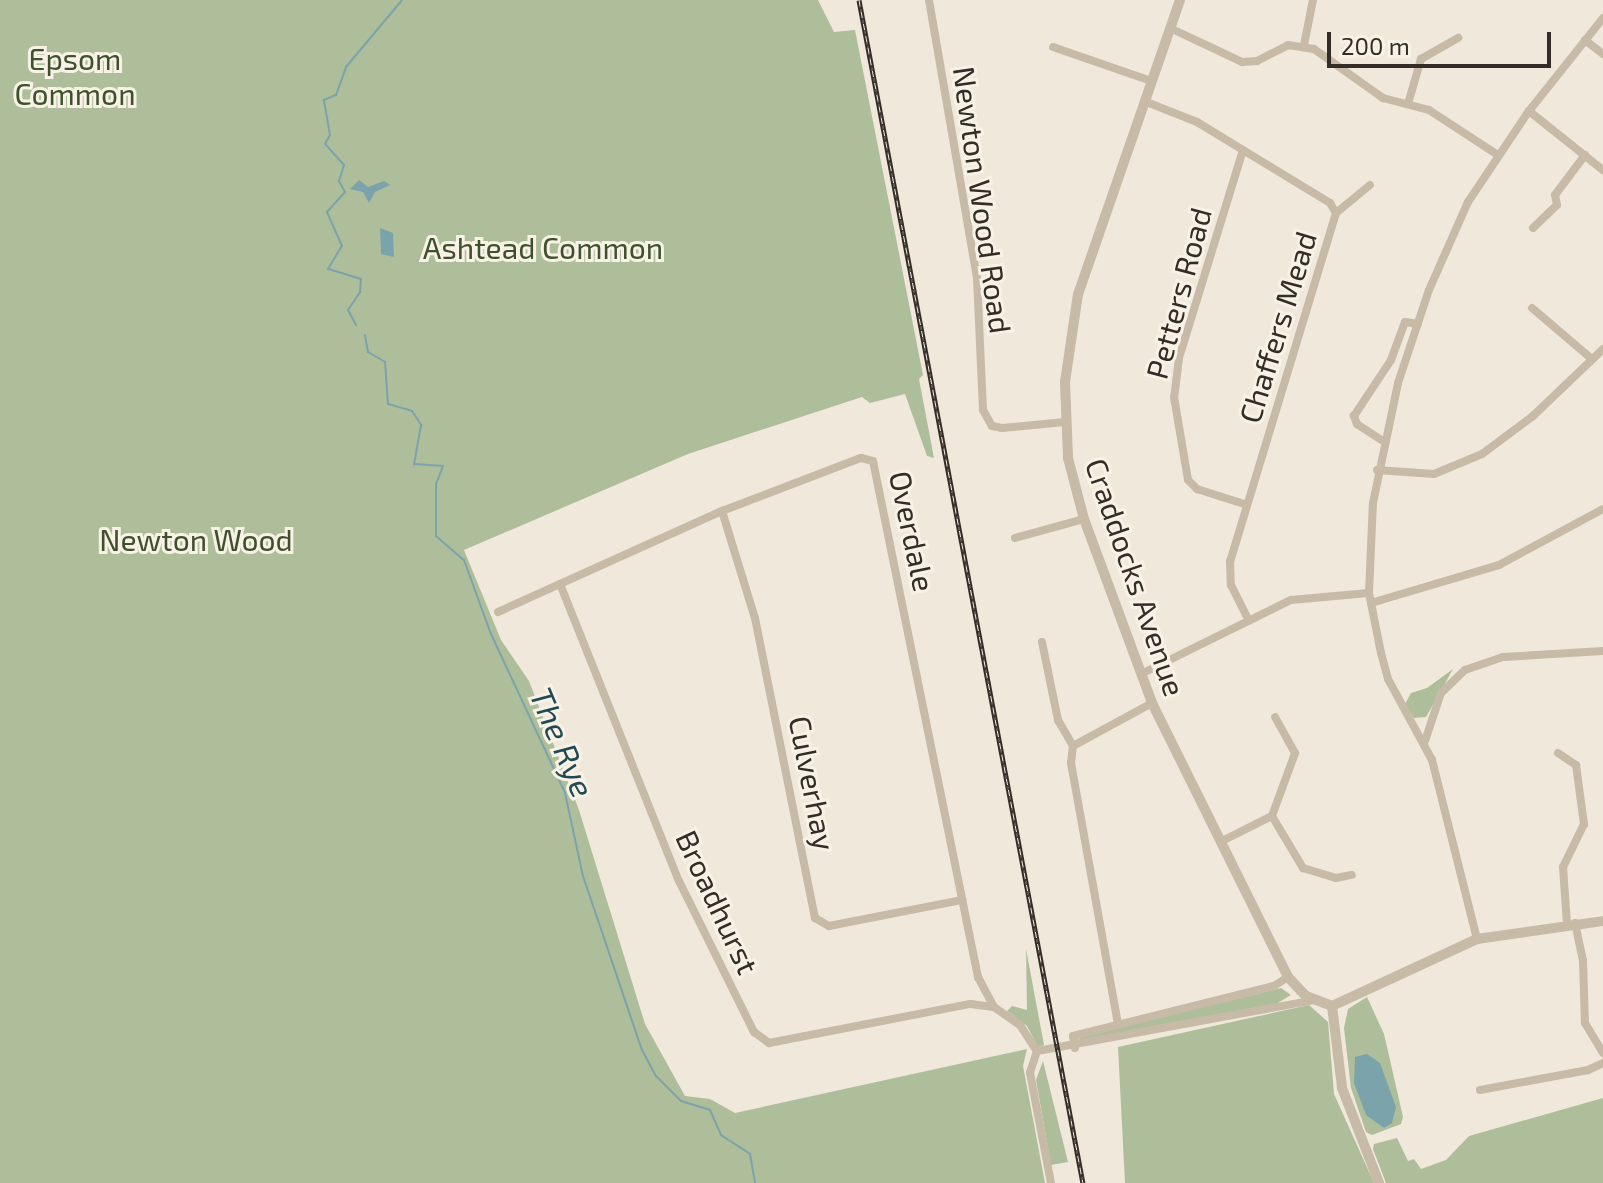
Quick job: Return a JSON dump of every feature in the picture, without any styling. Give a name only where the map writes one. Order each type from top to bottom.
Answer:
[{"type":"street","name":"Newton Wood Road","points":[[929,0],[977,278],[983,410],[992,426],[1002,428],[1065,422]]},
{"type":"street","name":"Craddocks Avenue","points":[[1180,0],[1078,294],[1067,352],[1065,422],[1084,519],[1152,703],[1288,977],[1298,990],[1332,1006]]},
{"type":"street","points":[[1304,45],[1313,0]]},
{"type":"street","points":[[1477,939],[1425,741],[1388,679],[1370,598],[1369,533],[1377,470],[1418,324],[1468,202],[1529,111],[1603,18]]},
{"type":"street","points":[[1170,28],[1242,62],[1257,61],[1288,45],[1304,45],[1383,98],[1429,110],[1498,155]]},
{"type":"street","points":[[1408,104],[1421,59],[1458,38]]},
{"type":"street","points":[[1585,40],[1603,54]]},
{"type":"street","points":[[1053,47],[1151,81]]},
{"type":"street","name":"Chaffers Mead","points":[[1144,101],[1197,122],[1330,203],[1336,213],[1228,574],[1249,621]]},
{"type":"street","points":[[1529,111],[1603,170]]},
{"type":"street","name":"Petters Road","points":[[1243,150],[1179,358],[1174,397],[1188,480],[1197,489],[1247,505]]},
{"type":"street","points":[[1533,228],[1557,205],[1555,195],[1585,155]]},
{"type":"street","points":[[1336,213],[1370,185]]},
{"type":"street","points":[[1532,308],[1592,359]]},
{"type":"street","points":[[1383,441],[1357,424],[1354,416],[1391,360],[1405,322],[1418,324]]},
{"type":"street","points":[[1377,470],[1434,474],[1482,454],[1533,416],[1603,349]]},
{"type":"street","name":"Overdale","points":[[498,612],[722,511],[861,458],[876,467],[980,986],[994,1007]]},
{"type":"street","points":[[1143,673],[1299,598],[1370,598],[1499,565],[1603,509]]},
{"type":"street","name":"Culverhay","points":[[722,511],[755,618],[815,918],[829,926],[962,900]]},
{"type":"street","points":[[1015,538],[1084,519]]},
{"type":"street","name":"Broadhurst","points":[[560,584],[673,867],[754,1032],[769,1043],[970,1004],[994,1007]]},
{"type":"street","points":[[1042,642],[1058,720],[1073,746],[1071,763],[1118,1025]]},
{"type":"street","points":[[1425,741],[1441,693],[1465,670],[1503,657],[1603,651]]},
{"type":"street","points":[[1073,746],[1152,703]]},
{"type":"street","points":[[1222,841],[1272,816],[1295,753],[1275,717]]},
{"type":"street","points":[[1558,753],[1576,765],[1584,824],[1563,867],[1571,924],[1583,961],[1585,1023],[1603,1053]]},
{"type":"street","points":[[1272,816],[1303,868],[1326,877],[1352,875]]},
{"type":"street","points":[[1379,1183],[1342,1088],[1332,1006],[1477,939],[1603,921]]},
{"type":"street","points":[[1075,1048],[1073,1036],[1274,986],[1288,977]]},
{"type":"street","points":[[970,1004],[980,986]]},
{"type":"street","points":[[1287,1005],[1298,990]]},
{"type":"street","points":[[1037,1051],[1075,1048],[1314,1000]]},
{"type":"street","points":[[994,1007],[1020,1025],[1037,1051]]},
{"type":"street","points":[[1037,1051],[1030,1073],[1051,1183]]},
{"type":"street","points":[[1480,1090],[1588,1070],[1603,1063]]},
{"type":"green space","name":"Ashtead Common","points":[[0,0],[818,0],[834,32],[855,30],[923,375],[919,379],[934,458],[927,456],[905,394],[870,403],[862,397],[688,454],[464,550],[501,640],[529,681],[579,810],[645,1024],[685,1096],[710,1099],[735,1113],[1027,1049],[1023,1066],[1045,1183],[0,1183]]},
{"type":"green space","points":[[1453,669],[1426,717],[1414,718],[1405,704],[1411,693],[1427,688]]},
{"type":"green space","points":[[1026,949],[1044,1045],[1038,1047],[1027,1026],[1007,1011],[1012,1006],[1027,1010]]},
{"type":"green space","points":[[1281,988],[1291,995],[1276,1004],[1079,1043],[1080,1037]]},
{"type":"green space","points":[[1367,997],[1384,1034],[1403,1117],[1401,1124],[1372,1135],[1366,1132],[1351,1088],[1344,1028],[1348,1009]]},
{"type":"green space","points":[[1309,1005],[1328,1022],[1334,1094],[1374,1183],[1125,1183],[1118,1047]]},
{"type":"green space","points":[[1043,1061],[1068,1162],[1051,1165],[1036,1080]]},
{"type":"green space","points":[[1603,1098],[1603,1183],[1386,1183],[1373,1149],[1374,1144],[1397,1138],[1408,1161],[1414,1159],[1421,1169],[1446,1160],[1469,1136]]},
{"type":"water","points":[[359,180],[368,187],[384,181],[390,185],[375,192],[369,203],[363,192],[350,189]]},
{"type":"water","points":[[380,228],[393,233],[394,257],[381,254]]},
{"type":"water","points":[[1367,1054],[1380,1063],[1396,1107],[1392,1123],[1384,1128],[1366,1115],[1354,1083],[1355,1057]]},
{"type":"waterway","name":"The Rye","points":[[356,325],[348,310],[360,292],[361,279],[328,269],[342,246],[327,212],[345,192],[339,181],[344,165],[325,144],[330,135],[324,100],[336,95],[346,67],[402,0]]},
{"type":"waterway","name":"The Rye","points":[[365,335],[368,352],[385,362],[388,404],[412,411],[421,425],[414,464],[443,466],[436,484],[436,536],[464,560],[491,634],[565,793],[583,876],[642,1050],[656,1076],[681,1101],[710,1110],[721,1135],[750,1154],[755,1183]]},
{"type":"railway","points":[[859,0],[1083,1183]]},
{"type":"park label","name":"Epsom Common","points":[[75,75]]},
{"type":"park label","name":"Newton Wood","points":[[196,539]]}]
